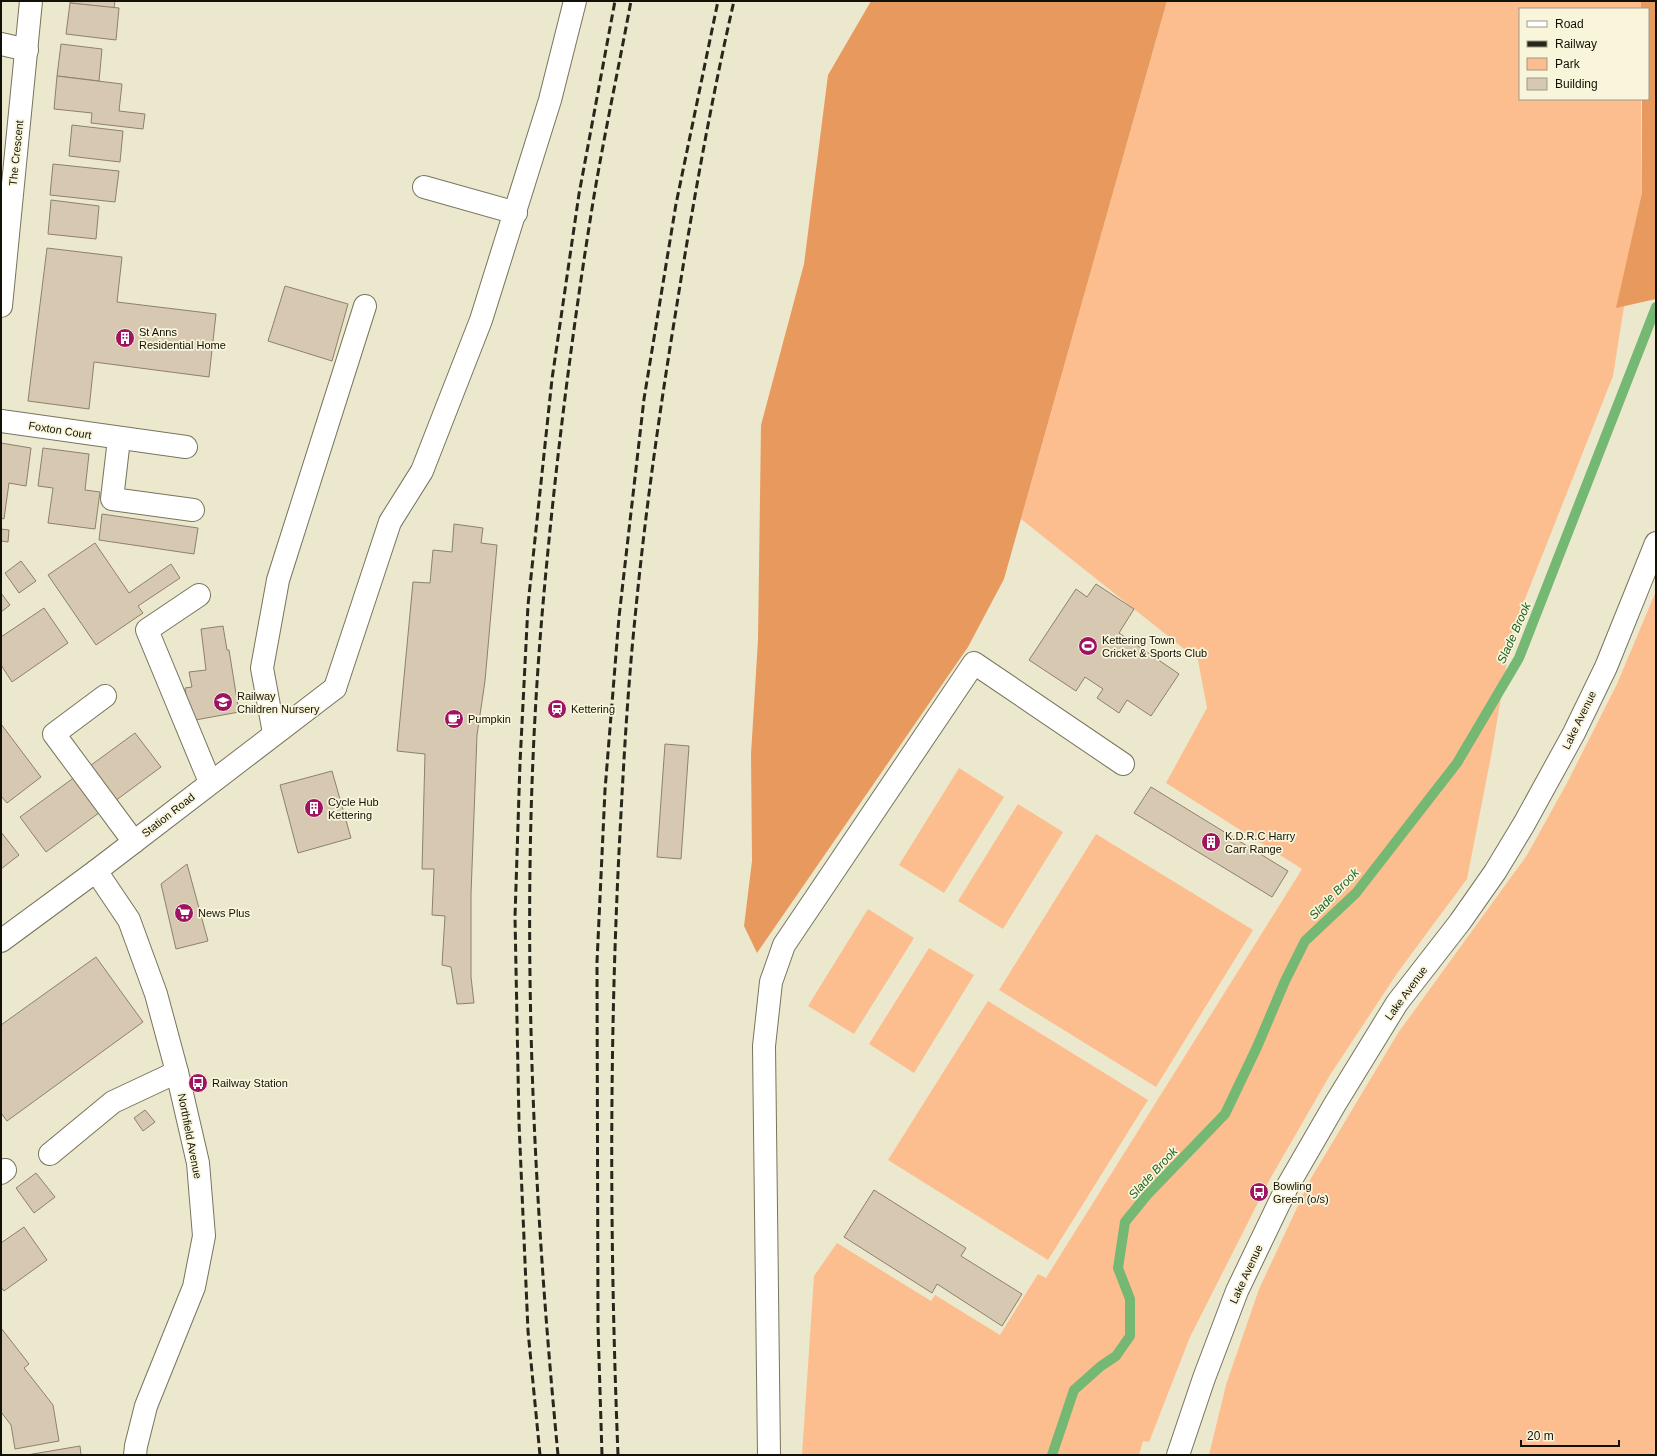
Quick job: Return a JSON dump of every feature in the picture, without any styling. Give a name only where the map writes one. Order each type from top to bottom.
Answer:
[{"type":"street","name":"The Crescent","points":[[1,306],[31,1]]},
{"type":"street","points":[[424,187],[516,213],[550,100],[575,1]]},
{"type":"street","points":[[1,44],[27,50]]},
{"type":"street","name":"Station Road","points":[[1,941],[96,871],[210,782],[335,688],[390,522],[422,471],[481,320],[516,213]]},
{"type":"street","points":[[274,734],[262,668],[278,580],[365,306]]},
{"type":"street","name":"Foxton Court","points":[[1,421],[119,439],[186,447]]},
{"type":"street","points":[[119,439],[112,499],[193,510]]},
{"type":"street","name":"Lake Avenue","points":[[1178,1455],[1204,1378],[1237,1291],[1287,1188],[1335,1104],[1397,1003],[1473,904],[1495,872],[1524,824],[1581,720],[1608,660],[1656,542]]},
{"type":"street","points":[[200,595],[147,630],[210,782]]},
{"type":"street","points":[[769,1455],[764,1046],[771,982],[784,945],[974,663],[1123,764]]},
{"type":"street","points":[[105,696],[54,734],[134,842]]},
{"type":"street","name":"Northfield Avenue","points":[[96,871],[129,920],[156,994],[177,1072],[198,1163],[204,1236],[194,1287],[146,1406],[135,1455]]},
{"type":"street","points":[[50,1154],[113,1102],[177,1072]]},
{"type":"green space","points":[[1167,1],[1641,1],[1641,8],[1519,8],[1519,100],[1641,100],[1642,193],[1613,376],[1512,632],[1492,751],[1467,879],[1398,972],[1330,1075],[1270,1179],[1190,1337],[1149,1442],[1143,1441],[1139,1455],[802,1455],[814,1276],[837,1243],[931,1301],[935,1295],[1000,1335],[1038,1274],[1046,1278],[1302,869],[1166,783],[1207,708],[1198,660],[1021,519]]},
{"type":"green space","points":[[1656,591],[1656,1455],[1209,1455],[1226,1385],[1259,1289],[1310,1180],[1398,1033],[1527,855],[1567,783],[1617,684]]},
{"type":"green space","points":[[959,768],[1004,797],[944,893],[899,865]]},
{"type":"green space","points":[[1018,804],[1063,832],[1003,929],[958,901]]},
{"type":"green space","points":[[1096,834],[1253,930],[1156,1087],[999,990]]},
{"type":"green space","points":[[868,909],[914,938],[854,1034],[808,1006]]},
{"type":"green space","points":[[929,948],[974,975],[914,1073],[869,1044]]},
{"type":"green space","points":[[988,1001],[1148,1100],[1048,1260],[888,1160]]},
{"type":"shaded area","points":[[871,1],[1167,1],[1004,579],[968,647],[757,953],[744,926],[752,861],[751,754],[758,640],[761,425],[804,264],[828,75]]},
{"type":"shaded area","points":[[1641,1],[1656,1],[1656,299],[1616,308],[1642,193],[1642,100],[1649,100],[1649,8],[1641,8]]},
{"type":"building","points":[[70,1],[115,1],[114,8],[70,3]]},
{"type":"building","points":[[70,3],[119,8],[116,40],[66,34]]},
{"type":"building","points":[[61,44],[102,49],[99,81],[57,76]]},
{"type":"building","points":[[57,76],[122,84],[119,111],[145,114],[143,129],[91,123],[92,113],[54,109]]},
{"type":"building","points":[[72,125],[123,131],[120,162],[69,156]]},
{"type":"building","points":[[53,164],[119,171],[115,202],[50,195]]},
{"type":"building","points":[[51,200],[99,206],[96,239],[48,234]]},
{"type":"building","name":"St Anns Residential Home","points":[[47,248],[122,257],[117,302],[216,314],[209,377],[94,362],[89,409],[28,401]]},
{"type":"building","points":[[285,286],[348,304],[332,361],[268,341]]},
{"type":"building","points":[[1,443],[31,448],[26,486],[9,483],[4,519],[1,518]]},
{"type":"building","points":[[43,448],[89,454],[85,490],[100,492],[95,529],[48,523],[53,488],[38,486]]},
{"type":"building","points":[[102,514],[198,528],[194,554],[99,540]]},
{"type":"building","points":[[454,524],[483,528],[481,543],[497,545],[485,681],[477,735],[471,894],[471,977],[474,1003],[457,1004],[451,967],[442,965],[445,916],[432,915],[434,869],[422,869],[425,754],[397,751],[413,582],[430,583],[433,550],[452,552]]},
{"type":"building","points":[[1,529],[9,530],[8,542],[1,541]]},
{"type":"building","points":[[95,543],[129,593],[171,564],[180,578],[138,606],[143,613],[96,645],[48,575]]},
{"type":"building","points":[[21,561],[36,581],[19,593],[5,573]]},
{"type":"building","name":"Kettering Town Cricket & Sports Club","points":[[1096,584],[1134,609],[1119,633],[1179,674],[1151,716],[1127,700],[1119,713],[1097,698],[1103,689],[1085,677],[1076,691],[1029,660],[1076,589],[1087,597]]},
{"type":"building","points":[[1,593],[10,605],[1,612]]},
{"type":"building","points":[[44,608],[68,643],[12,682],[1,665],[1,637]]},
{"type":"building","points":[[223,626],[227,650],[229,650],[239,712],[190,721],[185,688],[192,687],[189,672],[206,670],[201,629]]},
{"type":"building","points":[[1,724],[41,777],[7,803],[1,796]]},
{"type":"building","points":[[135,733],[161,767],[46,852],[20,817]]},
{"type":"building","points":[[665,744],[689,746],[681,859],[657,857]]},
{"type":"building","name":"Cycle Hub Kettering","points":[[332,771],[351,838],[298,853],[280,785]]},
{"type":"building","name":"K.D.R.C Harry Carr Range","points":[[1151,787],[1288,871],[1272,897],[1134,813]]},
{"type":"building","points":[[1,832],[19,855],[1,869]]},
{"type":"building","name":"News Plus","points":[[187,864],[208,941],[176,949],[161,884]]},
{"type":"building","points":[[96,957],[143,1022],[7,1121],[1,1113],[1,1025]]},
{"type":"building","points":[[145,1110],[155,1122],[143,1131],[134,1118]]},
{"type":"building","points":[[36,1173],[55,1197],[34,1213],[16,1188]]},
{"type":"building","points":[[874,1190],[966,1248],[961,1256],[1022,1294],[1002,1326],[937,1284],[932,1293],[844,1237]]},
{"type":"building","points":[[24,1227],[47,1260],[4,1291],[1,1287],[1,1243]]},
{"type":"building","points":[[1,1328],[29,1364],[24,1368],[53,1405],[59,1441],[15,1449],[11,1425],[1,1412]]},
{"type":"building","points":[[80,1446],[81,1455],[27,1455]]},
{"type":"waterway","name":"Slade Brook","points":[[1052,1455],[1074,1390],[1101,1366],[1116,1356],[1130,1336],[1130,1299],[1118,1268],[1125,1222],[1147,1195],[1225,1114],[1257,1047],[1285,981],[1305,941],[1356,893],[1457,763],[1519,658],[1656,307]]},
{"type":"railway","points":[[540,1455],[528,1331],[519,1123],[515,917],[520,763],[528,605],[552,379],[579,194],[615,1]]},
{"type":"railway","points":[[558,1455],[541,1243],[531,1030],[531,817],[535,710],[548,553],[571,349],[594,196],[631,1]]},
{"type":"railway","points":[[602,1455],[598,1327],[597,962],[605,790],[619,617],[644,399],[676,204],[718,1]]},
{"type":"railway","points":[[618,1455],[613,1304],[612,1078],[619,852],[630,676],[643,539],[665,382],[703,152],[734,1]]},
{"type":"place","name":"St Anns Residential Home","points":[[125,338]]},
{"type":"place","name":"Kettering Town Cricket & Sports Club","points":[[1088,646]]},
{"type":"place","name":"Railway Children Nursery","points":[[223,702]]},
{"type":"place","name":"Kettering","points":[[557,709]]},
{"type":"place","name":"Pumpkin","points":[[454,719]]},
{"type":"place","name":"Cycle Hub Kettering","points":[[314,808]]},
{"type":"place","name":"K.D.R.C Harry Carr Range","points":[[1211,842]]},
{"type":"place","name":"News Plus","points":[[184,913]]},
{"type":"place","name":"Railway Station","points":[[198,1083]]},
{"type":"place","name":"Bowling Green (o/s)","points":[[1259,1192]]}]
